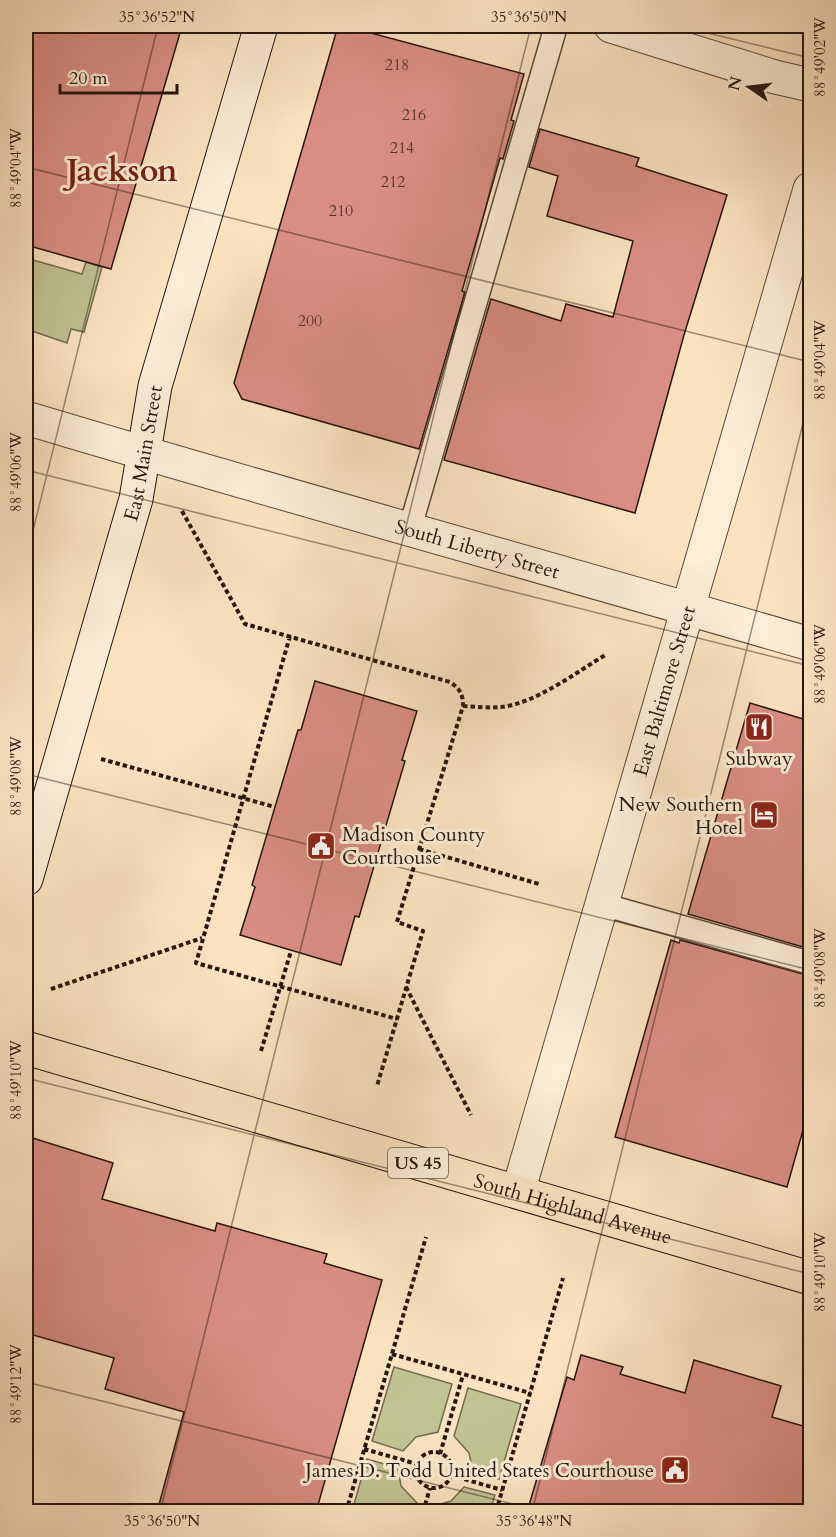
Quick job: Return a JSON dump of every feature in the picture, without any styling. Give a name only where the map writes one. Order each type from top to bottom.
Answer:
[{"type":"main road","name":"South Highland Avenue","points":[[26,1048],[810,1278]]},
{"type":"street","name":"East Main Street","points":[[26,879],[136,499],[155,386],[261,26]]},
{"type":"street","points":[[611,26],[775,77],[810,85]]},
{"type":"street","name":"East Baltimore Street","points":[[518,1192],[688,608],[706,554],[810,189]]},
{"type":"street","name":"South Liberty Street","points":[[26,418],[199,470],[410,528],[810,645]]},
{"type":"lane","points":[[410,528],[556,26]]},
{"type":"lane","points":[[602,904],[810,963]]},
{"type":"path","points":[[182,511],[245,624],[450,682],[463,695],[463,706],[397,922],[423,931],[377,1086]]},
{"type":"path","points":[[290,636],[196,963],[397,1020]]},
{"type":"path","points":[[463,706],[503,707],[520,702],[542,692],[607,654]]},
{"type":"path","points":[[101,759],[274,807]]},
{"type":"path","points":[[419,849],[539,884]]},
{"type":"path","points":[[51,989],[202,938]]},
{"type":"path","points":[[261,1051],[291,951]]},
{"type":"path","points":[[406,987],[471,1115]]},
{"type":"path","points":[[346,1512],[426,1237]]},
{"type":"path","points":[[496,1512],[562,1278]]},
{"type":"path","points":[[392,1354],[530,1394]]},
{"type":"path","points":[[440,1454],[463,1375]]},
{"type":"path","points":[[364,1449],[417,1464]]},
{"type":"path","points":[[435,1452],[449,1461],[452,1473],[442,1486],[430,1488],[420,1482],[417,1476],[417,1464],[424,1455],[435,1452]]},
{"type":"path","points":[[450,1475],[502,1490]]},
{"type":"path","points":[[423,1512],[430,1488]]},
{"type":"green space","points":[[26,258],[82,274],[86,262],[102,267],[84,332],[71,329],[67,343],[26,329]]},
{"type":"green space","points":[[394,1367],[452,1384],[438,1432],[416,1437],[403,1451],[372,1441]]},
{"type":"green space","points":[[468,1388],[521,1404],[499,1479],[473,1472],[469,1453],[454,1436]]},
{"type":"green space","points":[[367,1459],[398,1468],[401,1486],[417,1503],[414,1511],[352,1511]]},
{"type":"green space","points":[[464,1487],[495,1495],[490,1511],[429,1511],[430,1507],[451,1501]]},
{"type":"building","points":[[26,26],[182,26],[111,269],[26,245]]},
{"type":"building","points":[[338,26],[524,74],[511,120],[514,121],[503,159],[500,158],[462,291],[465,292],[419,449],[242,399],[234,383]]},
{"type":"building","points":[[540,129],[639,158],[636,166],[727,195],[684,335],[635,513],[444,460],[491,299],[561,321],[566,304],[613,317],[633,241],[547,216],[558,176],[529,167]]},
{"type":"building","name":"Madison County Courthouse","points":[[315,681],[417,711],[402,760],[405,761],[359,917],[355,916],[341,965],[240,935],[255,887],[252,885],[275,807]]},
{"type":"building","name":"New Southern Hotel","points":[[750,703],[810,721],[810,949],[688,914]]},
{"type":"building","points":[[671,940],[679,943],[680,940],[810,976],[810,1105],[787,1187],[615,1137]]},
{"type":"building","points":[[26,1136],[113,1163],[102,1199],[215,1231],[217,1223],[327,1254],[324,1263],[382,1280],[316,1512],[157,1512],[184,1412],[105,1389],[114,1358],[26,1333]]},
{"type":"building","name":"James D. Todd United States Courthouse","points":[[581,1355],[623,1367],[620,1374],[685,1393],[694,1360],[781,1386],[772,1417],[810,1428],[810,1512],[527,1512],[567,1377],[574,1380]]},
{"type":"place","name":"Subway","points":[[759,727]]},
{"type":"place","name":"New Southern Hotel","points":[[764,815]]},
{"type":"place","name":"Madison County Courthouse","points":[[321,846]]},
{"type":"place","name":"James D. Todd United States Courthouse","points":[[675,1470]]},
{"type":"district","name":"Jackson","points":[[122,171]]}]
